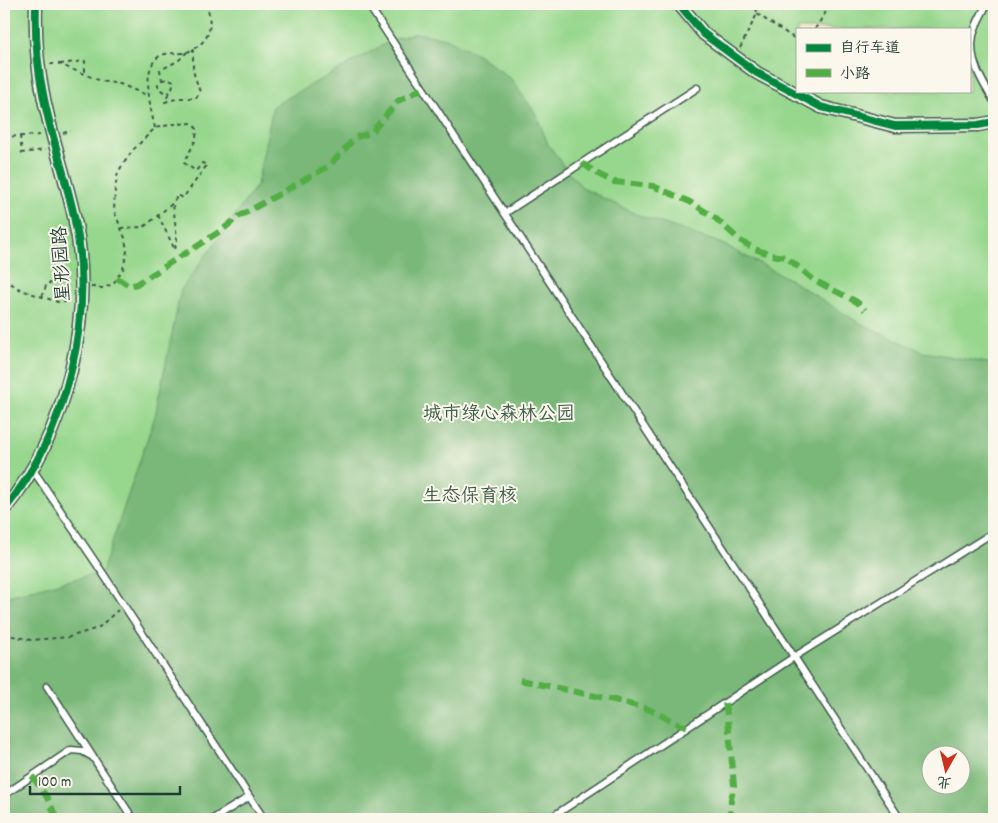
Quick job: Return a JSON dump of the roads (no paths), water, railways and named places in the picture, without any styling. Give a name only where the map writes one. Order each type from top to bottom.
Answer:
[{"type":"street","name":"星形园路","points":[[4,510],[33,470],[59,411],[76,345],[80,302],[80,259],[74,218],[43,94],[35,32],[36,4]]},
{"type":"street","points":[[679,4],[704,34],[758,73],[821,107],[895,126],[978,125],[994,122]]},
{"type":"lane","points":[[368,4],[900,819]]},
{"type":"lane","points":[[987,4],[973,36],[973,56],[980,77],[994,101]]},
{"type":"lane","points":[[505,213],[697,88]]},
{"type":"lane","points":[[33,470],[264,819]]},
{"type":"lane","points":[[549,819],[794,657],[994,532]]},
{"type":"lane","points":[[47,686],[133,819]]},
{"type":"lane","points":[[4,795],[71,750],[82,751],[92,756]]},
{"type":"lane","points":[[213,819],[249,797]]},
{"type":"park label","name":"城市绿心森林公园","points":[[499,412]]},
{"type":"park label","name":"生态保育核","points":[[470,494]]}]
